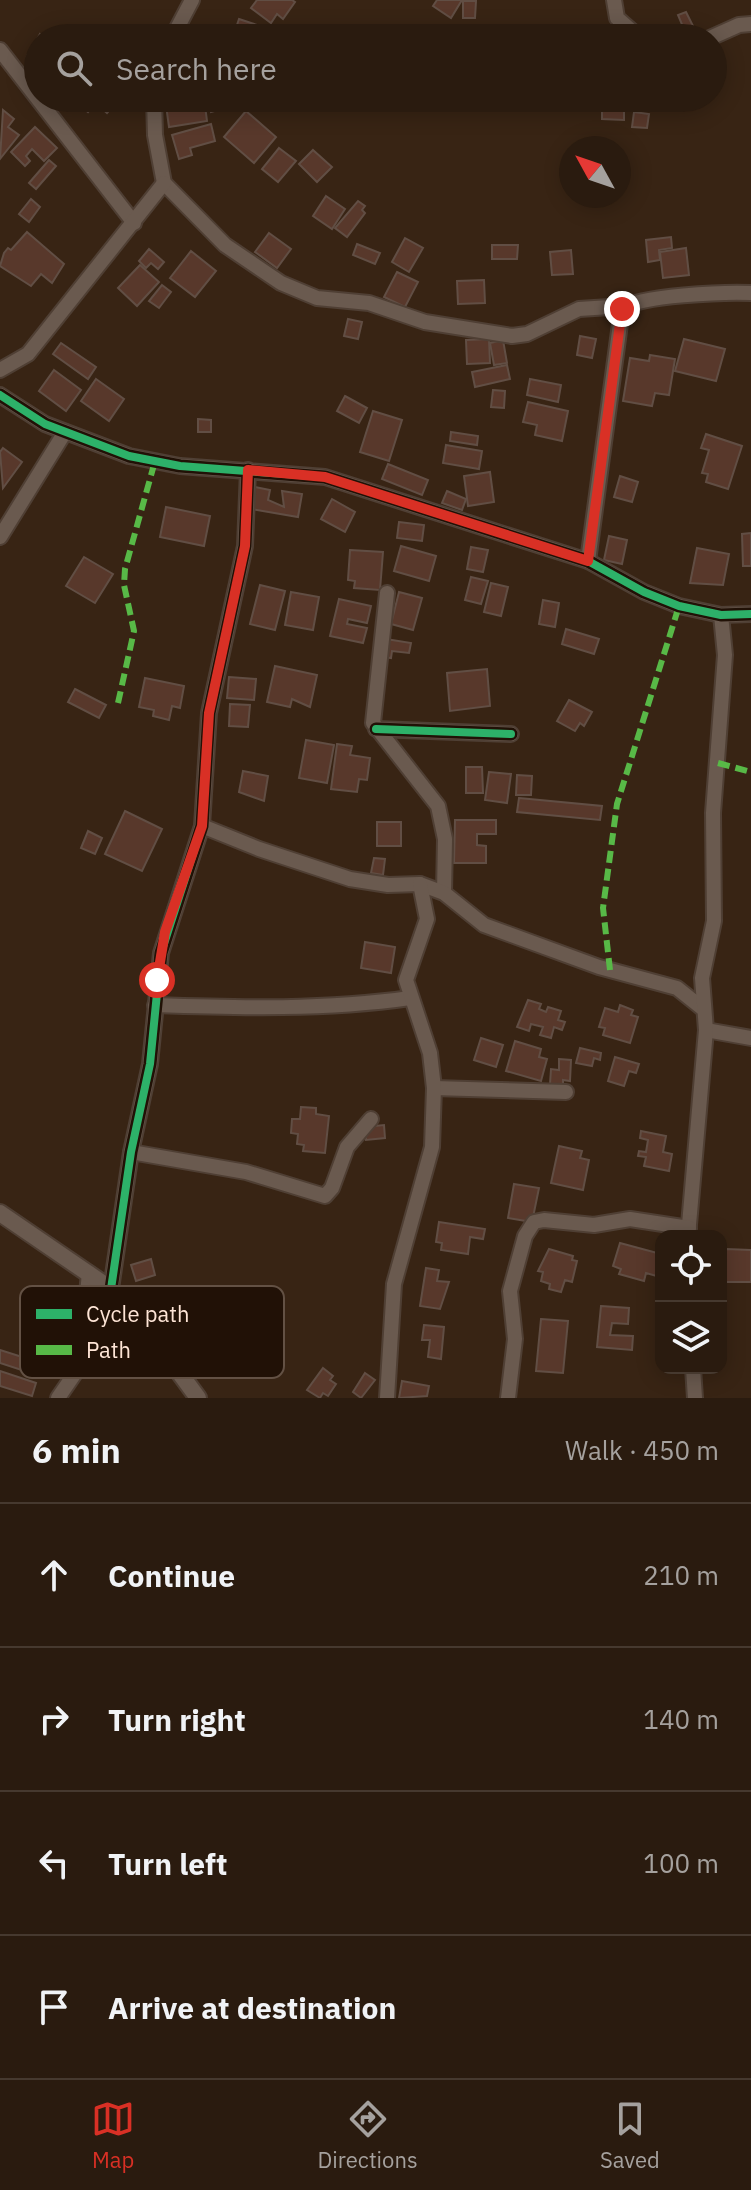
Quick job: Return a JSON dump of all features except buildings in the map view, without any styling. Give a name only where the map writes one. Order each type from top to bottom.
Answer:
[{"type":"street","points":[[179,24],[192,0]]},
{"type":"street","points":[[614,0],[617,18],[624,24]]},
{"type":"street","points":[[727,30],[751,24]]},
{"type":"street","points":[[0,50],[24,81]]},
{"type":"street","points":[[48,112],[134,223]]},
{"type":"street","points":[[154,112],[155,135],[164,183],[225,245],[265,275],[317,298],[369,303],[425,322],[512,336],[527,334],[579,309],[625,306],[700,292],[751,293]]},
{"type":"street","points":[[0,370],[28,354],[164,183]]},
{"type":"street","points":[[588,561],[618,356],[618,326],[625,306]]},
{"type":"street","points":[[0,395],[65,432],[129,456],[180,466],[325,477],[588,561],[666,602],[721,615],[751,614]]},
{"type":"street","points":[[0,537],[65,432]]},
{"type":"street","points":[[111,1286],[131,1152],[150,1064],[165,932],[202,826],[209,713],[245,546],[248,470]]},
{"type":"street","points":[[387,593],[372,707],[376,729],[438,806],[445,839],[444,893]]},
{"type":"street","points":[[688,1230],[706,1030],[702,978],[714,921],[713,813],[725,655],[721,615]]},
{"type":"street","points":[[376,729],[511,734]]},
{"type":"street","points":[[202,826],[259,849],[350,879],[388,885],[420,884],[444,893],[484,925],[599,967],[677,988],[702,1008]]},
{"type":"street","points":[[387,1398],[390,1307],[413,1210],[430,1159],[434,1088],[430,1053],[410,998],[407,973],[427,919],[420,884]]},
{"type":"street","points":[[155,1005],[266,1009],[361,1005],[410,998]]},
{"type":"street","points":[[706,1030],[751,1038]]},
{"type":"street","points":[[434,1088],[566,1092]]},
{"type":"street","points":[[131,1152],[246,1172],[325,1196],[332,1188],[347,1147],[371,1119]]},
{"type":"street","points":[[0,1213],[107,1286]]},
{"type":"street","points":[[508,1398],[515,1331],[510,1291],[525,1236],[534,1222],[544,1220],[594,1225],[630,1219],[679,1230]]},
{"type":"street","points":[[88,1286],[89,1273]]},
{"type":"street","points":[[693,1374],[695,1398]]},
{"type":"street","points":[[58,1398],[72,1378]]},
{"type":"street","points":[[183,1378],[198,1398]]},
{"type":"marked path","points":[[118,703],[134,631],[124,585],[125,569],[155,461]]},
{"type":"marked path","points":[[610,970],[603,908],[617,804],[679,606]]},
{"type":"marked path","points":[[718,763],[751,772]]},
{"type":"cycle path","points":[[0,395],[45,424],[129,456],[180,466],[325,477],[588,561],[644,592],[679,606],[721,615],[751,614]]},
{"type":"cycle path","points":[[111,1286],[131,1152],[150,1064],[161,953],[202,826],[209,713],[245,546],[248,470]]},
{"type":"cycle path","points":[[376,729],[511,734]]},
{"type":"route","points":[[157,980],[165,932],[202,826],[209,713],[218,659],[245,546],[248,470],[325,477],[588,561],[622,309]]}]
